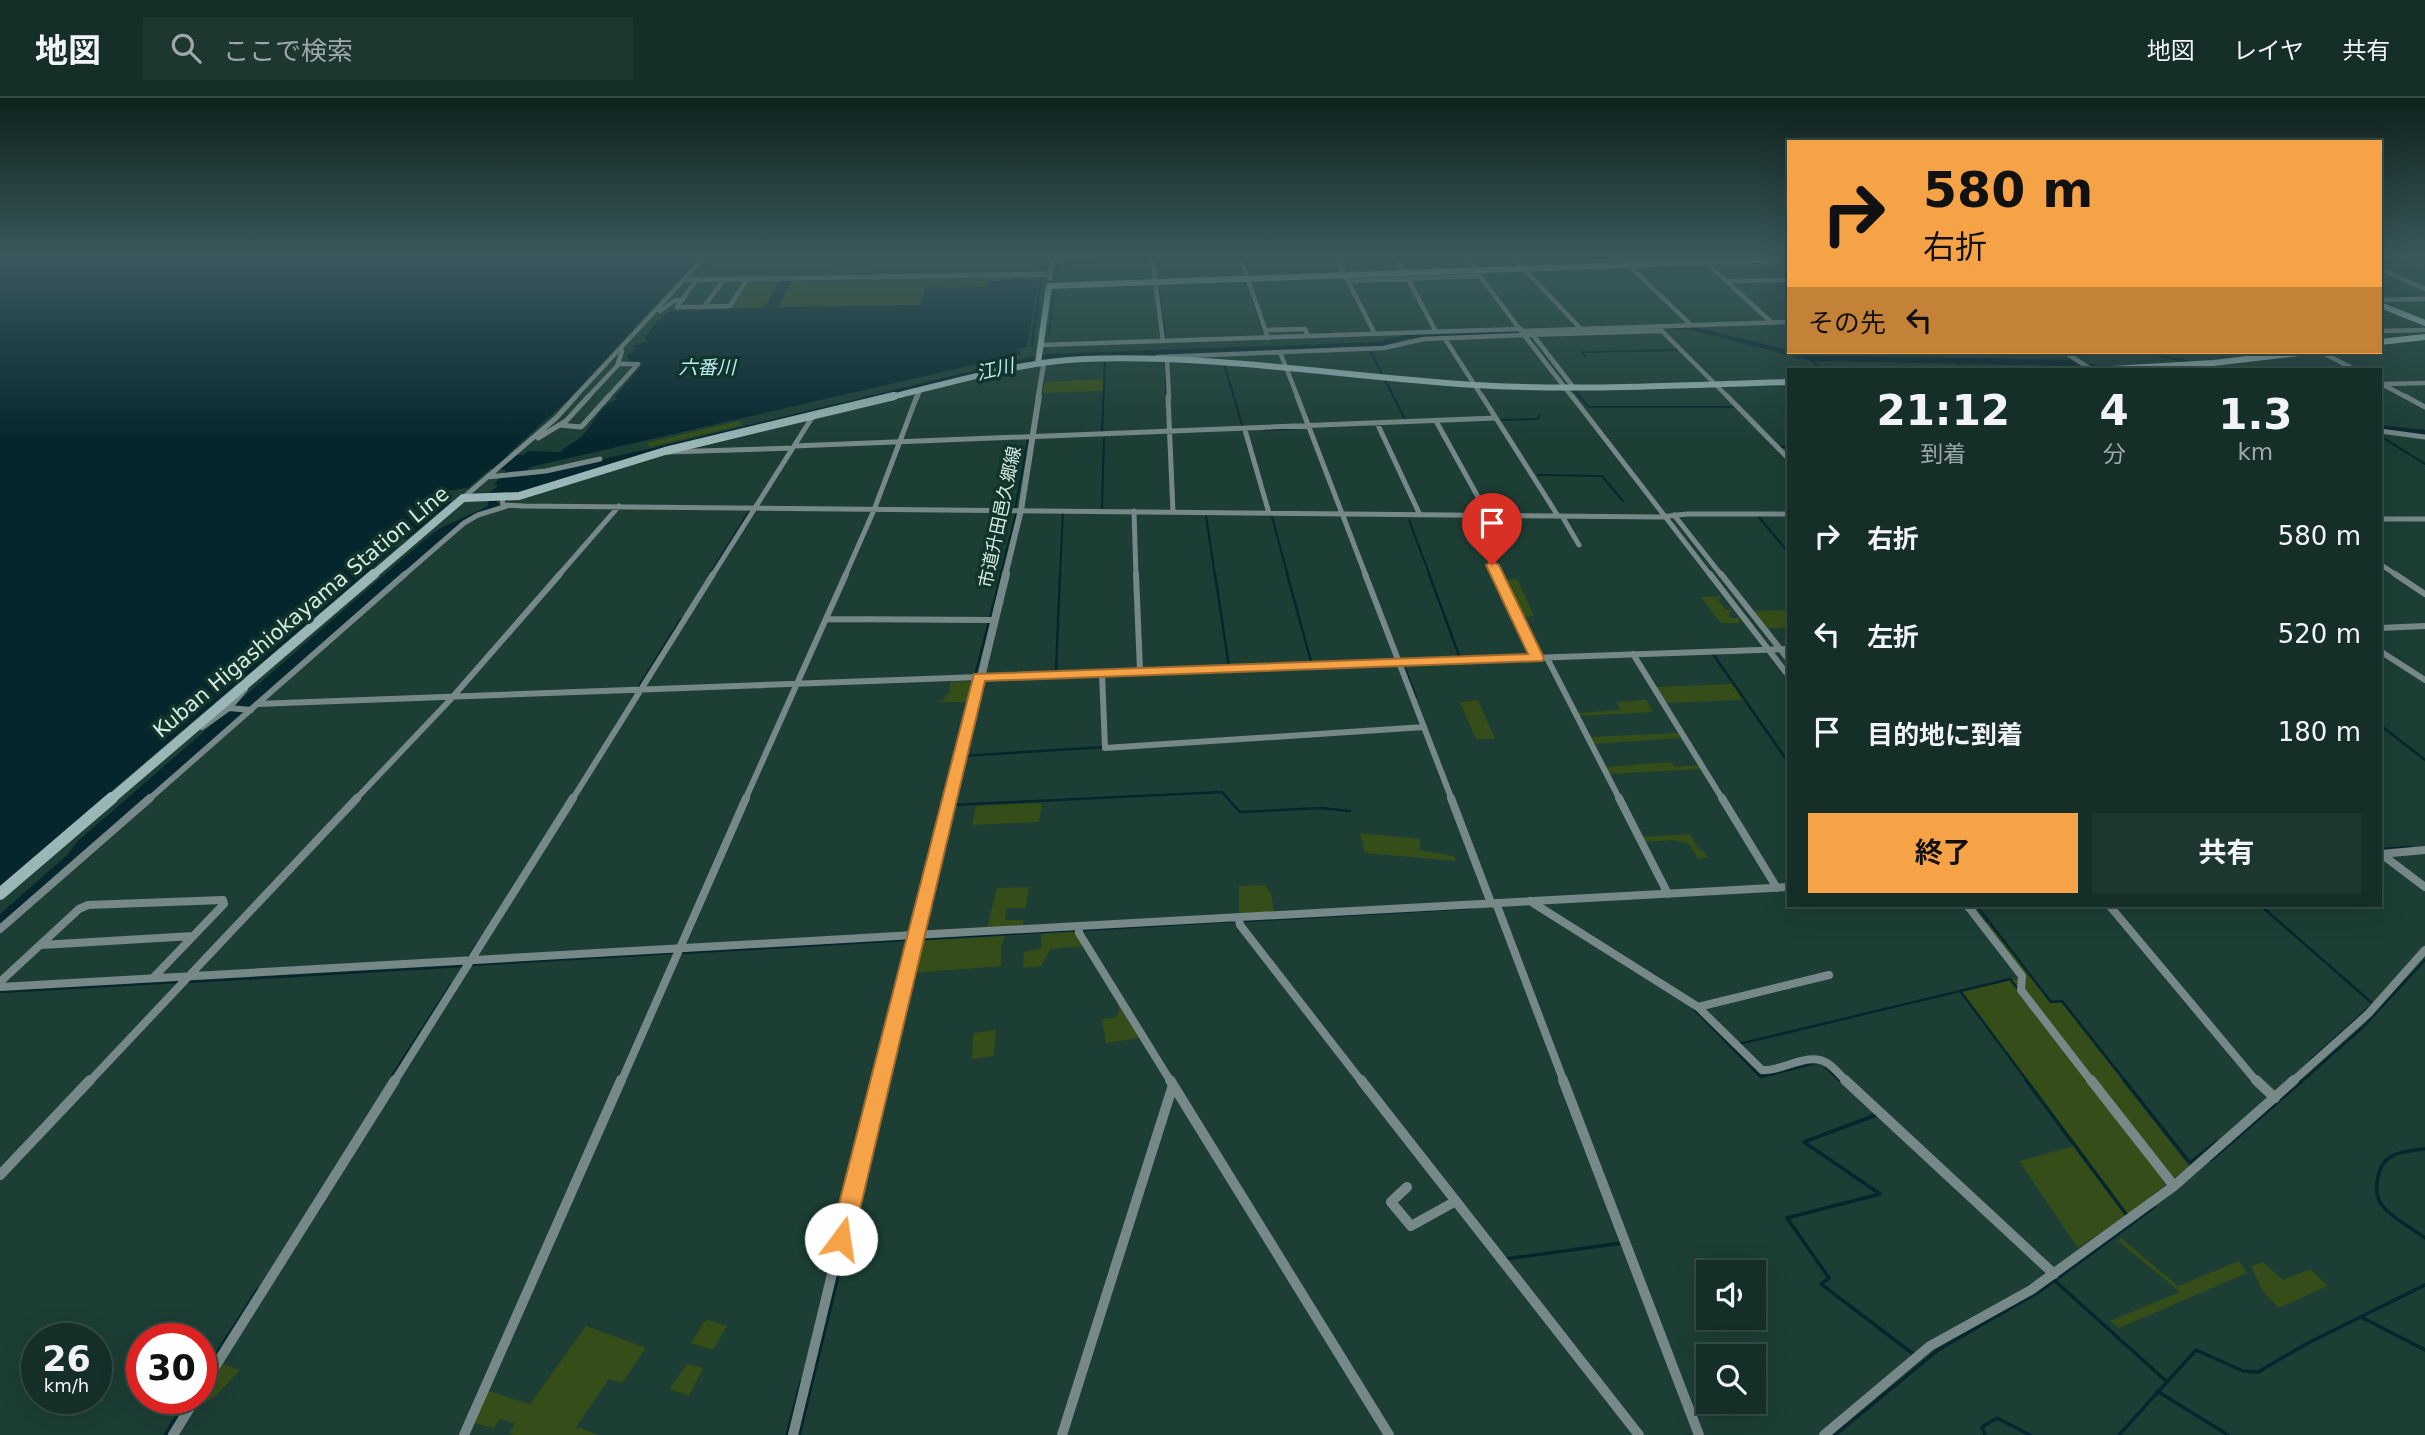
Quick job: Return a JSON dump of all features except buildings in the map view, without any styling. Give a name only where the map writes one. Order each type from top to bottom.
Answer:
[{"type":"main road","points":[[1040,360],[1044,318]]},
{"type":"main road","points":[[2382,342],[2425,337]]},
{"type":"main road","points":[[2137,368],[2213,363],[2279,354]]},
{"type":"main road","name":"Kuban Higashiokayama Station Line","points":[[0,894],[463,498],[507,504],[530,494],[666,451],[919,392],[1040,360],[1150,358],[1474,385],[1571,388],[1787,382]]},
{"type":"street","points":[[463,498],[556,418],[650,318]]},
{"type":"street","points":[[1160,318],[1163,341]]},
{"type":"street","points":[[1261,318],[1268,338]]},
{"type":"street","points":[[1368,318],[1376,334]]},
{"type":"street","points":[[1429,318],[1436,332]]},
{"type":"street","points":[[1514,318],[1778,649],[1787,672]]},
{"type":"street","points":[[1571,318],[1580,328]]},
{"type":"street","points":[[1683,318],[1689,324]]},
{"type":"street","points":[[1766,318],[1770,322]]},
{"type":"street","points":[[1040,345],[1436,332],[1660,330],[1689,324],[1787,322]]},
{"type":"street","points":[[1150,358],[1384,348],[1406,342],[1580,328],[1660,330],[1787,457]]},
{"type":"street","points":[[1265,330],[1305,329],[1308,336]]},
{"type":"street","points":[[2382,331],[2425,330]]},
{"type":"street","points":[[1526,333],[1571,388]]},
{"type":"street","points":[[1444,339],[1579,545]]},
{"type":"street","points":[[531,439],[559,425],[618,364],[623,351],[620,350]]},
{"type":"street","points":[[1280,352],[1699,1435]]},
{"type":"street","points":[[2067,354],[2088,368]]},
{"type":"street","points":[[2325,354],[2352,368]]},
{"type":"street","points":[[1167,359],[1173,512]]},
{"type":"street","name":"市道升田邑久郷線","points":[[978,678],[1020,512],[1033,438],[1040,360]]},
{"type":"street","points":[[559,425],[581,427],[638,364],[618,364]]},
{"type":"street","points":[[2382,384],[2425,383]]},
{"type":"street","points":[[2382,385],[2425,407]]},
{"type":"street","points":[[464,1435],[874,511],[919,392]]},
{"type":"street","points":[[217,1364],[813,416]]},
{"type":"street","points":[[666,451],[1495,418]]},
{"type":"street","points":[[1437,421],[1488,515]]},
{"type":"street","points":[[1377,424],[1420,515]]},
{"type":"street","points":[[1244,430],[1269,513]]},
{"type":"street","points":[[2382,431],[2425,437]]},
{"type":"street","points":[[486,477],[546,471],[600,459]]},
{"type":"street","points":[[0,929],[464,523],[507,504],[617,508],[1561,517]]},
{"type":"street","points":[[0,1175],[451,698],[617,508]]},
{"type":"street","points":[[1133,513],[1674,519],[1787,514]]},
{"type":"street","points":[[1133,513],[1140,671]]},
{"type":"street","points":[[1470,516],[1537,658]]},
{"type":"street","points":[[1674,519],[1778,649]]},
{"type":"street","points":[[2382,519],[2425,519]]},
{"type":"street","points":[[2382,565],[2425,594]]},
{"type":"street","points":[[826,619],[991,620]]},
{"type":"street","points":[[2382,628],[2425,626]]},
{"type":"street","points":[[230,708],[1140,671],[1778,649]]},
{"type":"street","points":[[2382,652],[2425,680]]},
{"type":"street","points":[[1633,656],[1776,886]]},
{"type":"street","points":[[1548,659],[1667,892]]},
{"type":"street","points":[[1102,674],[1105,747],[1424,726]]},
{"type":"street","points":[[793,1435],[978,678]]},
{"type":"street","points":[[183,738],[230,708],[248,686],[249,680]]},
{"type":"street","points":[[2382,853],[2425,850]]},
{"type":"street","points":[[2382,855],[2425,887]]},
{"type":"street","points":[[0,984],[184,979],[468,964],[1787,887]]},
{"type":"street","points":[[0,984],[79,909],[88,905],[223,900],[224,904],[152,978]]},
{"type":"street","points":[[1530,901],[1698,1007],[1764,1071],[1815,1058],[1826,1062],[2054,1274]]},
{"type":"street","points":[[1969,907],[2022,976],[2021,990],[2174,1186]]},
{"type":"street","points":[[2111,907],[2272,1096]]},
{"type":"street","points":[[1239,920],[1453,1203],[1639,1435]]},
{"type":"street","points":[[1079,929],[1389,1435]]},
{"type":"street","points":[[40,945],[194,936]]},
{"type":"street","points":[[1824,1435],[1930,1346],[2031,1290],[2174,1186],[2272,1096],[2368,1014],[2425,950]]},
{"type":"street","points":[[1698,1007],[1829,975]]},
{"type":"street","points":[[1062,1435],[1173,1085]]},
{"type":"street","points":[[1407,1187],[1391,1202],[1411,1226],[1453,1203]]},
{"type":"street","points":[[173,1435],[186,1414]]},
{"type":"green space","points":[[1104,379],[1103,391],[1043,393],[1045,382]]},
{"type":"green space","points":[[739,421],[743,425],[650,447],[647,443]]},
{"type":"green space","points":[[1517,579],[1534,616],[1518,617],[1501,580]]},
{"type":"green space","points":[[1720,596],[1721,599],[1717,599],[1726,610],[1732,612],[1728,613],[1731,618],[1739,618],[1739,623],[1721,623],[1701,597]]},
{"type":"green space","points":[[1785,610],[1787,628],[1767,628],[1754,611]]},
{"type":"green space","points":[[969,681],[971,684],[967,702],[935,702],[944,700],[945,695],[949,694],[950,682]]},
{"type":"green space","points":[[1732,684],[1743,700],[1665,703],[1655,687]]},
{"type":"green space","points":[[1478,700],[1495,739],[1476,739],[1460,702]]},
{"type":"green space","points":[[1646,700],[1653,712],[1579,716],[1578,713],[1621,710],[1616,702]]},
{"type":"green space","points":[[1678,733],[1681,738],[1593,744],[1589,737]]},
{"type":"green space","points":[[1671,762],[1674,767],[1698,765],[1700,769],[1608,774],[1605,767]]},
{"type":"green space","points":[[1042,803],[1039,822],[972,825],[976,806]]},
{"type":"green space","points":[[1360,833],[1420,839],[1420,850],[1454,856],[1456,861],[1365,853]]},
{"type":"green space","points":[[1690,834],[1699,850],[1703,850],[1708,858],[1698,859],[1689,844],[1672,840],[1644,842],[1642,837]]},
{"type":"green space","points":[[1265,885],[1271,894],[1274,912],[1239,914],[1239,886]]},
{"type":"green space","points":[[1029,887],[1026,908],[1007,908],[1005,920],[1023,920],[1023,926],[987,928],[997,888]]},
{"type":"green space","points":[[1989,923],[2051,1003],[2061,1002],[2189,1166],[2130,1213],[2078,1248],[2019,1161],[2074,1146],[1961,992],[2025,977],[1983,924]]},
{"type":"green space","points":[[1075,932],[1084,946],[1050,949],[1041,966],[1023,968],[1024,952],[1041,948],[1041,934]]},
{"type":"green space","points":[[1005,936],[1001,945],[1001,966],[913,973],[921,941]]},
{"type":"green space","points":[[1118,1004],[1139,1038],[1106,1043],[1102,1019],[1115,1018],[1119,1013]]},
{"type":"green space","points":[[996,1030],[994,1056],[972,1059],[973,1033]]},
{"type":"green space","points":[[2121,1238],[2178,1286],[2239,1261],[2247,1273],[2119,1328],[2110,1321],[2180,1292],[2118,1241]]},
{"type":"green space","points":[[2263,1262],[2283,1280],[2310,1269],[2328,1286],[2279,1308],[2262,1290],[2251,1266]]},
{"type":"green space","points":[[708,1320],[727,1326],[713,1350],[691,1343]]},
{"type":"green space","points":[[586,1326],[646,1348],[622,1383],[609,1379],[576,1427],[599,1435],[514,1435],[509,1433],[515,1423],[500,1419],[494,1428],[473,1423],[488,1391],[530,1404]]},
{"type":"green space","points":[[223,1364],[240,1370],[217,1395],[217,1374]]},
{"type":"green space","points":[[687,1364],[703,1368],[689,1396],[670,1389]]},
{"type":"water","name":"六番川","points":[[0,318],[643,318],[569,399],[507,455],[523,455],[528,451],[561,452],[586,432],[605,407],[616,400],[615,397],[642,364],[627,361],[629,358],[626,357],[635,349],[633,346],[648,341],[645,338],[661,318],[1032,318],[1027,347],[1017,349],[1021,354],[530,467],[530,475],[1035,356],[1035,361],[813,415],[496,500],[500,506],[474,515],[0,926],[0,914],[66,856],[78,841],[422,542],[439,529],[488,506],[489,493],[498,486],[494,484],[507,470],[490,469],[468,488],[444,491],[434,500],[427,500],[409,516],[428,502],[451,502],[407,539],[385,537],[400,523],[380,539],[390,543],[388,547],[397,547],[0,886]]},
{"type":"water","points":[[1034,318],[1037,318],[1033,347],[1030,347]]},
{"type":"waterway","points":[[1049,334],[1051,318]]},
{"type":"waterway","points":[[1163,318],[1166,340]]},
{"type":"waterway","points":[[1259,318],[1263,331]]},
{"type":"waterway","name":"江川","points":[[1674,327],[1687,327],[1787,352]]},
{"type":"waterway","name":"江川","points":[[1026,360],[1161,352],[1378,345],[1408,336],[1538,332]]},
{"type":"waterway","points":[[1369,349],[1383,376]]},
{"type":"waterway","points":[[1585,356],[1582,352],[1679,350]]},
{"type":"waterway","name":"江川","points":[[1795,354],[1811,358],[2073,363],[2106,368]]},
{"type":"waterway","points":[[2151,354],[2191,362]]},
{"type":"waterway","points":[[1808,358],[1821,368]]},
{"type":"waterway","name":"江川","points":[[2070,358],[2075,363]]},
{"type":"waterway","points":[[1102,433],[1105,361]]},
{"type":"waterway","points":[[1917,368],[1961,367],[1953,361]]},
{"type":"waterway","points":[[1224,364],[1243,428]]},
{"type":"waterway","points":[[2209,366],[2225,368]]},
{"type":"waterway","points":[[1166,374],[1166,396]]},
{"type":"waterway","points":[[1384,378],[1406,421]]},
{"type":"waterway","points":[[1574,390],[1589,407],[1736,407]]},
{"type":"waterway","points":[[1500,420],[1538,419],[1539,415]]},
{"type":"waterway","points":[[1264,430],[1300,428]]},
{"type":"waterway","name":"江川","points":[[2382,428],[2425,433]]},
{"type":"waterway","points":[[2382,437],[2425,464]]},
{"type":"waterway","points":[[1102,509],[1104,438]]},
{"type":"waterway","points":[[1015,509],[1028,440]]},
{"type":"waterway","points":[[1782,447],[1787,447]]},
{"type":"waterway","points":[[1538,475],[1602,476],[1623,501]]},
{"type":"waterway","points":[[711,572],[750,510]]},
{"type":"waterway","points":[[1000,576],[1016,513]]},
{"type":"waterway","points":[[1060,576],[1063,513]]},
{"type":"waterway","points":[[1206,516],[1215,576]]},
{"type":"waterway","points":[[1758,516],[1787,551]]},
{"type":"waterway","points":[[1272,517],[1288,576]]},
{"type":"waterway","points":[[1409,520],[1430,576]]},
{"type":"waterway","points":[[944,798],[1001,574]]},
{"type":"waterway","points":[[1056,671],[1060,574]]},
{"type":"waterway","points":[[1215,574],[1229,667]]},
{"type":"waterway","points":[[1287,574],[1312,665]]},
{"type":"waterway","points":[[1429,574],[1460,658]]},
{"type":"waterway","points":[[638,688],[681,619]]},
{"type":"waterway","points":[[1713,654],[1787,761]]},
{"type":"waterway","points":[[1403,664],[1416,697]]},
{"type":"waterway","points":[[982,681],[962,756],[1105,747]]},
{"type":"waterway","points":[[2384,728],[2425,760]]},
{"type":"waterway","points":[[952,805],[1222,792],[1240,812],[1321,808],[1350,811]]},
{"type":"waterway","points":[[2382,849],[2411,847]]},
{"type":"waterway","points":[[1978,907],[2051,1002],[2062,1001],[2126,1082]]},
{"type":"waterway","points":[[2262,907],[2373,1004],[2309,1062]]},
{"type":"waterway","points":[[1243,921],[1471,908]]},
{"type":"waterway","points":[[1082,930],[1236,921]]},
{"type":"waterway","points":[[920,939],[1076,930]]},
{"type":"waterway","points":[[468,957],[480,939]]},
{"type":"waterway","points":[[681,953],[920,939]]},
{"type":"waterway","points":[[885,1082],[920,939]]},
{"type":"waterway","points":[[874,1079],[908,940]]},
{"type":"waterway","points":[[471,965],[674,953]]},
{"type":"waterway","points":[[2301,1082],[2362,1028],[2425,960]]},
{"type":"waterway","points":[[188,982],[464,966]]},
{"type":"waterway","points":[[1739,1044],[2010,979],[2018,989]]},
{"type":"waterway","points":[[0,992],[178,982]]},
{"type":"waterway","points":[[392,1076],[451,984]]},
{"type":"waterway","points":[[1961,992],[2028,1082]]},
{"type":"waterway","points":[[1693,1008],[1761,1077],[1816,1063]]},
{"type":"waterway","points":[[1825,1066],[1840,1081]]},
{"type":"waterway","points":[[799,1435],[886,1080]]},
{"type":"waterway","points":[[2026,1080],[2126,1214]]},
{"type":"waterway","points":[[2124,1080],[2190,1163],[2217,1142]]},
{"type":"waterway","points":[[2211,1160],[2303,1080]]},
{"type":"waterway","points":[[1876,1115],[1804,1142],[1880,1194],[1787,1218],[1829,1278],[1821,1284],[1912,1353]]},
{"type":"waterway","points":[[2425,1149],[2395,1154],[2384,1162],[2377,1180],[2377,1194],[2385,1209],[2425,1238]]},
{"type":"waterway","points":[[2054,1280],[2154,1207]]},
{"type":"waterway","points":[[1505,1259],[1622,1243]]},
{"type":"waterway","points":[[1835,1435],[1938,1350],[2054,1280]]},
{"type":"waterway","points":[[2054,1280],[2166,1381]]},
{"type":"waterway","points":[[2158,1392],[2196,1350],[2243,1371],[2258,1372],[2308,1343],[2425,1285]]},
{"type":"waterway","points":[[217,1353],[258,1289]]},
{"type":"waterway","points":[[2363,1318],[2425,1350]]},
{"type":"waterway","points":[[787,1435],[801,1382]]},
{"type":"waterway","points":[[2119,1435],[2158,1392]]},
{"type":"waterway","points":[[2158,1392],[2228,1435]]},
{"type":"waterway","points":[[165,1435],[178,1414]]},
{"type":"waterway","points":[[1985,1435],[1982,1427],[1997,1418],[2030,1435]]},
{"type":"route","points":[[841,1239],[979,677],[1537,658],[1492,565]]}]
